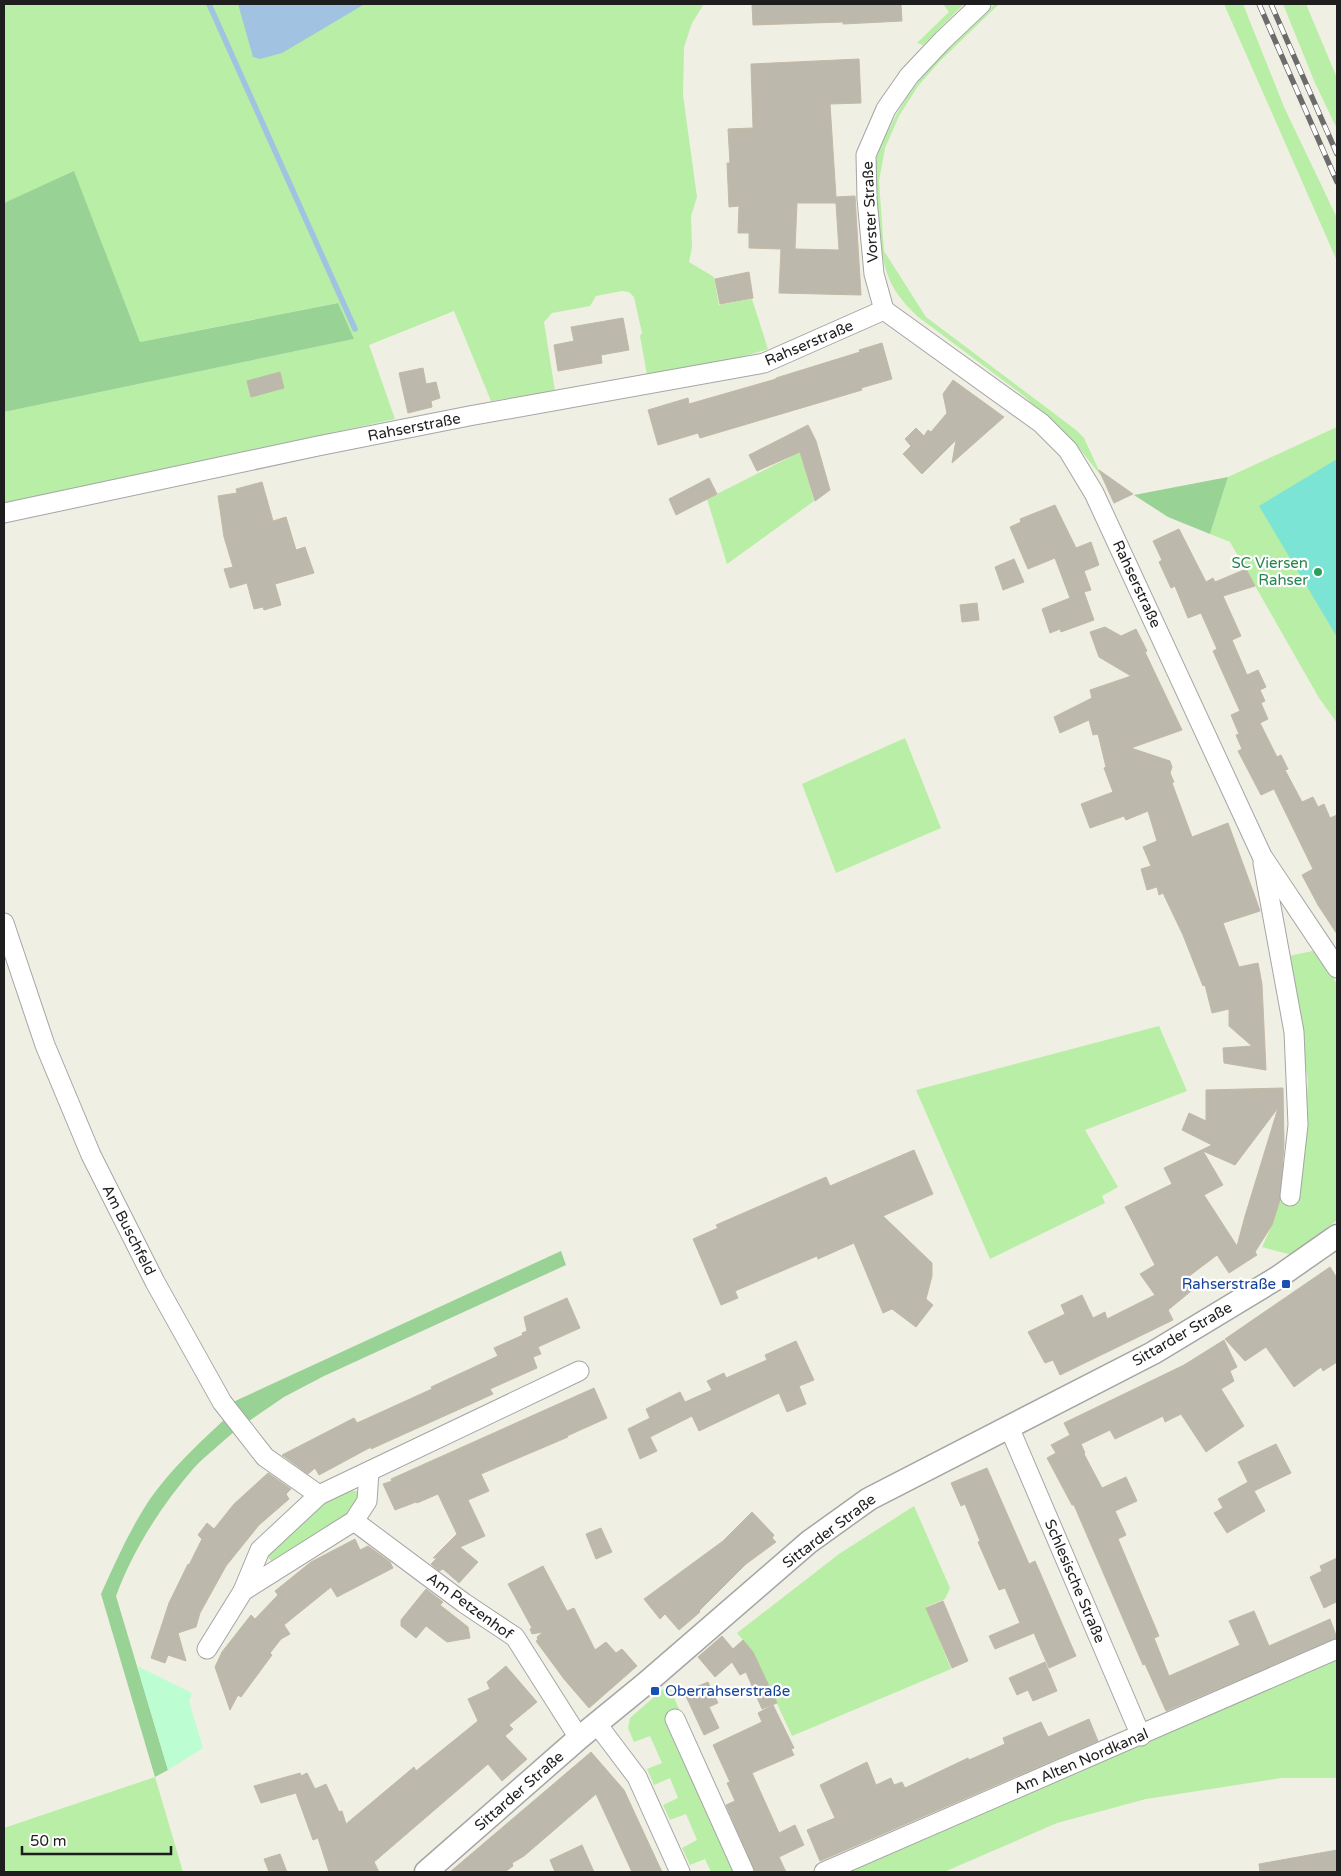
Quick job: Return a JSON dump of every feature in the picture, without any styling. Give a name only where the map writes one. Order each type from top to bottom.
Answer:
[{"type":"street","name":"Vorster Straße","points":[[884,310],[874,274],[867,199],[866,155],[886,109],[909,76],[981,4]]},
{"type":"street","name":"Rahserstraße","points":[[4,513],[469,416],[764,363],[884,310],[1041,423],[1068,450],[1094,493],[1262,856],[1337,968]]},
{"type":"street","name":"Rahserstraße","points":[[1262,856],[1294,1032],[1298,1124],[1290,1196]]},
{"type":"street","name":"Am Buschfeld","points":[[4,923],[44,1045],[92,1155],[155,1282],[222,1402],[265,1457],[319,1495]]},
{"type":"street","name":"Sittarder Straße","points":[[426,1872],[579,1738],[645,1684],[809,1542],[869,1498],[1153,1353],[1277,1278],[1337,1236]]},
{"type":"street","points":[[207,1649],[243,1591],[260,1550],[319,1495],[578,1371]]},
{"type":"street","name":"Schlesische Straße","points":[[1009,1427],[1141,1736]]},
{"type":"street","points":[[243,1591],[354,1521],[368,1502],[369,1472]]},
{"type":"street","name":"Am Petzenhof","points":[[354,1521],[464,1603],[515,1637],[579,1738]]},
{"type":"street","name":"Am Alten Nordkanal","points":[[824,1872],[1141,1736],[1337,1649]]},
{"type":"street","points":[[675,1719],[744,1872]]},
{"type":"street","points":[[598,1723],[636,1777],[680,1872]]},
{"type":"green space","points":[[4,4],[238,4],[241,12],[324,28],[365,4],[704,4],[692,23],[684,47],[683,95],[697,197],[691,216],[692,247],[689,262],[714,277],[719,305],[752,299],[768,349],[731,360],[647,375],[640,336],[642,333],[634,297],[629,292],[622,291],[596,296],[590,306],[552,313],[544,322],[555,391],[491,401],[454,311],[369,345],[395,419],[4,504],[4,412],[354,339],[337,303],[140,342],[74,172],[4,203]]},
{"type":"green space","points":[[943,4],[964,4],[923,45],[917,43],[949,12]]},
{"type":"green space","points":[[995,4],[999,4],[940,61],[918,86],[899,116],[885,148],[879,181],[884,251],[926,317],[1076,430],[1084,438],[1102,477],[1079,448],[1024,396],[917,316],[898,295],[884,264],[874,181],[878,153],[898,112],[921,78],[949,47]]},
{"type":"green space","points":[[1224,4],[1243,4],[1284,107],[1337,218],[1337,261]]},
{"type":"green space","points":[[1283,4],[1306,4],[1337,78],[1337,129],[1315,83]]},
{"type":"green space","points":[[74,171],[140,342],[338,303],[354,339],[4,412],[4,203]]},
{"type":"green space","points":[[1337,427],[1337,723],[1319,698],[1230,542],[1210,534],[1228,477]]},
{"type":"green space","points":[[800,452],[814,501],[727,564],[707,499]]},
{"type":"green space","points":[[1228,477],[1210,534],[1168,517],[1134,495]]},
{"type":"green space","points":[[905,738],[941,828],[836,873],[802,784]]},
{"type":"green space","points":[[1317,950],[1337,984],[1337,1220],[1292,1255],[1262,1247],[1272,1225],[1281,1197],[1299,1197],[1308,1082],[1289,956]]},
{"type":"green space","points":[[1159,1026],[1187,1091],[1085,1130],[1118,1187],[1102,1196],[1105,1203],[990,1259],[916,1090]]},
{"type":"green space","points":[[561,1251],[566,1265],[324,1376],[284,1397],[246,1423],[233,1402]]},
{"type":"green space","points":[[226,1418],[236,1430],[193,1469],[159,1513],[139,1545],[116,1596],[168,1770],[155,1777],[101,1594],[118,1557],[150,1499],[176,1467]]},
{"type":"green space","points":[[349,1489],[358,1492],[361,1501],[353,1516],[348,1512],[341,1520],[272,1562],[265,1553],[319,1504]]},
{"type":"green space","points":[[914,1506],[950,1588],[945,1599],[926,1607],[951,1669],[792,1736],[753,1652],[737,1633],[839,1554]]},
{"type":"green space","points":[[1337,1659],[1337,1778],[1281,1778],[1146,1799],[1057,1823],[944,1872],[849,1872]]},
{"type":"green space","points":[[137,1666],[192,1693],[189,1701],[203,1748],[168,1770]]},
{"type":"green space","points":[[668,1685],[681,1713],[738,1872],[711,1872],[705,1859],[690,1865],[682,1848],[697,1840],[686,1814],[670,1820],[663,1805],[678,1798],[670,1778],[654,1785],[647,1769],[662,1763],[650,1736],[634,1742],[628,1728],[630,1718]]},
{"type":"green space","points":[[155,1777],[183,1872],[4,1872],[4,1828]]},
{"type":"shaded area","points":[[238,4],[365,4],[282,53],[260,59],[253,57]]},
{"type":"shaded area","name":"SC Viersen Rahser","points":[[1337,459],[1337,637],[1259,506]]},
{"type":"building","points":[[752,4],[901,4],[902,21],[753,25]]},
{"type":"building","points":[[859,59],[861,103],[830,104],[836,197],[855,196],[861,295],[779,293],[781,249],[749,248],[749,233],[738,233],[739,206],[729,207],[727,163],[730,163],[728,129],[753,128],[751,64]],"holes":[[[797,203],[836,203],[839,250],[795,249]]]},
{"type":"building","points":[[749,272],[753,298],[720,304],[715,279]]},
{"type":"building","points":[[623,318],[629,350],[601,355],[602,363],[558,371],[554,345],[574,341],[571,327]]},
{"type":"building","points":[[882,343],[892,379],[861,388],[862,390],[700,438],[698,433],[658,445],[648,410],[688,398],[689,404],[776,379]]},
{"type":"building","points":[[423,368],[426,384],[436,382],[440,398],[431,401],[432,407],[408,413],[399,373]]},
{"type":"building","points":[[280,372],[284,388],[251,397],[247,381]]},
{"type":"building","points":[[953,380],[1004,417],[952,463],[956,440],[922,474],[903,454],[911,446],[905,439],[916,428],[924,436],[928,430],[931,432],[947,413],[943,394]]},
{"type":"building","points":[[808,425],[816,441],[830,490],[815,501],[800,452],[757,471],[749,455]]},
{"type":"building","points":[[1099,470],[1133,494],[1114,503]]},
{"type":"building","points":[[709,478],[717,494],[676,515],[669,499]]},
{"type":"building","points":[[262,482],[273,521],[286,517],[296,550],[305,547],[314,573],[275,584],[281,605],[264,610],[263,607],[254,609],[247,583],[230,588],[224,569],[233,567],[224,537],[218,496],[237,493],[236,489]]},
{"type":"building","points":[[1055,505],[1076,548],[1091,542],[1099,565],[1084,571],[1091,590],[1084,592],[1094,620],[1061,632],[1060,629],[1050,633],[1042,609],[1070,598],[1055,558],[1028,569],[1010,527],[1021,522],[1020,519]]},
{"type":"building","points":[[1179,529],[1206,582],[1213,578],[1215,582],[1246,569],[1255,586],[1223,596],[1241,636],[1232,640],[1247,675],[1258,670],[1266,687],[1260,690],[1265,701],[1261,703],[1268,719],[1260,723],[1277,757],[1281,755],[1288,769],[1285,770],[1302,802],[1313,797],[1318,807],[1324,804],[1330,818],[1337,815],[1337,934],[1318,905],[1302,875],[1313,869],[1274,789],[1261,795],[1238,751],[1242,749],[1236,735],[1239,734],[1231,715],[1240,711],[1213,651],[1217,649],[1201,613],[1188,618],[1175,586],[1171,588],[1159,562],[1162,560],[1153,541]]},
{"type":"building","points":[[1014,559],[1024,582],[1003,590],[995,567]]},
{"type":"building","points":[[977,603],[979,620],[962,622],[960,605]]},
{"type":"building","points":[[1105,627],[1121,636],[1136,629],[1182,730],[1131,748],[1170,761],[1172,767],[1170,773],[1174,782],[1172,783],[1192,837],[1228,823],[1254,894],[1260,911],[1223,923],[1239,967],[1258,963],[1262,984],[1266,1070],[1224,1063],[1223,1048],[1252,1046],[1229,1026],[1229,1009],[1212,1013],[1205,985],[1203,986],[1183,935],[1163,893],[1159,895],[1157,887],[1147,890],[1141,869],[1151,866],[1143,847],[1157,841],[1148,811],[1126,820],[1124,816],[1090,828],[1081,804],[1113,792],[1104,768],[1106,767],[1098,734],[1093,735],[1089,720],[1060,733],[1054,717],[1092,698],[1090,690],[1131,676],[1099,657],[1090,632]]},
{"type":"building","points":[[1283,1088],[1284,1144],[1280,1200],[1272,1225],[1255,1252],[1257,1255],[1229,1273],[1217,1255],[1188,1277],[1196,1287],[1168,1310],[1173,1320],[1060,1375],[1053,1360],[1045,1363],[1028,1332],[1065,1314],[1061,1305],[1082,1295],[1093,1318],[1105,1312],[1107,1319],[1155,1295],[1140,1274],[1155,1265],[1125,1207],[1172,1184],[1164,1168],[1212,1145],[1182,1130],[1189,1113],[1206,1121],[1206,1090]],"holes":[[[1278,1108],[1237,1246],[1204,1195],[1223,1185],[1203,1151],[1235,1165]]]},
{"type":"building","points":[[914,1150],[933,1194],[883,1216],[932,1263],[932,1276],[926,1299],[933,1305],[916,1327],[892,1309],[883,1313],[854,1243],[818,1259],[817,1256],[735,1291],[738,1298],[721,1305],[693,1239],[718,1228],[716,1225],[826,1177],[830,1186]]},
{"type":"building","points":[[1330,1267],[1337,1278],[1337,1362],[1323,1371],[1321,1367],[1294,1387],[1266,1347],[1245,1361],[1225,1339]]},
{"type":"building","points":[[567,1298],[580,1328],[538,1347],[541,1354],[533,1357],[537,1368],[490,1389],[493,1394],[371,1449],[371,1447],[319,1475],[315,1468],[308,1474],[282,1455],[354,1418],[357,1423],[498,1356],[494,1348],[523,1335],[522,1333],[527,1331],[524,1317]]},
{"type":"building","points":[[1224,1340],[1237,1367],[1230,1371],[1234,1381],[1221,1389],[1244,1426],[1206,1452],[1181,1414],[1165,1422],[1163,1416],[1115,1439],[1110,1430],[1081,1444],[1084,1454],[1102,1488],[1126,1477],[1137,1501],[1115,1511],[1126,1535],[1118,1539],[1159,1636],[1154,1638],[1169,1676],[1240,1645],[1229,1621],[1254,1611],[1269,1646],[1330,1619],[1337,1638],[1166,1711],[1145,1664],[1143,1665],[1074,1505],[1072,1505],[1047,1458],[1056,1453],[1051,1445],[1070,1435],[1064,1423],[1184,1365]]},
{"type":"building","points":[[796,1341],[814,1380],[799,1386],[806,1404],[787,1412],[779,1393],[699,1431],[692,1416],[650,1437],[657,1451],[640,1459],[628,1429],[650,1418],[646,1409],[680,1392],[685,1402],[712,1390],[707,1381],[724,1373],[726,1378],[767,1360],[765,1355]]},
{"type":"building","points":[[594,1388],[607,1418],[568,1437],[481,1474],[489,1491],[468,1500],[485,1536],[460,1547],[478,1562],[459,1583],[443,1569],[439,1571],[431,1564],[437,1558],[433,1558],[457,1534],[438,1494],[395,1510],[383,1484]]},
{"type":"building","points":[[1276,1444],[1291,1473],[1254,1491],[1265,1511],[1227,1533],[1214,1513],[1223,1508],[1218,1499],[1248,1482],[1238,1462]]},
{"type":"building","points":[[987,1468],[1029,1564],[1035,1561],[1076,1656],[1049,1668],[1034,1633],[995,1649],[989,1636],[1020,1623],[1005,1588],[999,1590],[978,1542],[980,1541],[965,1504],[961,1506],[951,1483]]},
{"type":"building","points":[[268,1473],[291,1489],[286,1494],[289,1499],[259,1525],[226,1566],[200,1613],[196,1627],[178,1633],[186,1661],[168,1655],[165,1663],[151,1658],[169,1603],[202,1539],[198,1535],[207,1523],[214,1529],[234,1504]]},
{"type":"building","points":[[752,1512],[774,1535],[772,1538],[776,1542],[746,1564],[700,1612],[679,1630],[665,1614],[660,1619],[644,1599],[723,1541]]},
{"type":"building","points":[[601,1528],[612,1552],[596,1559],[586,1534]]},
{"type":"building","points":[[355,1539],[360,1550],[368,1546],[390,1562],[393,1568],[337,1597],[331,1587],[284,1625],[290,1634],[281,1639],[270,1653],[272,1655],[241,1697],[238,1695],[230,1710],[215,1667],[222,1652],[251,1615],[255,1619],[278,1595],[275,1591],[311,1562]]},
{"type":"building","points":[[1337,1558],[1337,1605],[1336,1602],[1324,1608],[1310,1577],[1322,1571],[1320,1566]]},
{"type":"building","points":[[543,1566],[567,1611],[574,1608],[595,1650],[606,1642],[616,1653],[622,1649],[637,1666],[589,1708],[564,1679],[536,1641],[538,1640],[537,1637],[543,1632],[532,1634],[530,1629],[532,1628],[508,1584]]},
{"type":"building","points":[[426,1589],[443,1602],[440,1605],[468,1627],[470,1638],[447,1642],[426,1626],[416,1638],[401,1626],[401,1620]]},
{"type":"building","points":[[943,1601],[968,1661],[952,1668],[926,1608]]},
{"type":"building","points":[[722,1636],[733,1649],[743,1640],[753,1652],[777,1703],[762,1709],[746,1672],[740,1675],[732,1662],[715,1677],[698,1657]]},
{"type":"building","points":[[1045,1662],[1057,1691],[1033,1701],[1028,1690],[1017,1695],[1009,1678]]},
{"type":"building","points":[[506,1666],[537,1702],[509,1725],[513,1729],[505,1736],[527,1759],[502,1781],[488,1764],[374,1862],[379,1872],[329,1872],[318,1838],[313,1840],[296,1793],[261,1803],[254,1786],[300,1773],[301,1776],[307,1773],[315,1789],[326,1784],[339,1812],[342,1811],[346,1824],[414,1767],[416,1771],[478,1721],[468,1699],[490,1689],[487,1682]]},
{"type":"building","points":[[708,1682],[718,1703],[709,1707],[719,1728],[704,1735],[684,1692]]},
{"type":"building","points":[[773,1705],[794,1748],[791,1749],[794,1755],[752,1773],[779,1833],[795,1825],[804,1845],[779,1857],[786,1872],[755,1872],[726,1805],[735,1801],[727,1783],[730,1782],[713,1745],[762,1722],[758,1713]]},
{"type":"building","points":[[1089,1719],[1098,1741],[820,1861],[807,1830],[835,1818],[820,1785],[867,1762],[876,1785],[891,1778],[894,1785],[902,1782],[905,1788],[968,1758],[969,1760],[1005,1744],[1003,1738],[1041,1722],[1048,1737]]},
{"type":"building","points":[[591,1752],[624,1790],[662,1872],[632,1872],[596,1794],[524,1856],[512,1863],[513,1866],[505,1872],[450,1872]]},
{"type":"building","points":[[582,1845],[594,1872],[555,1872],[550,1860]]},
{"type":"building","points":[[1337,1850],[1337,1872],[1260,1872],[1259,1864]]},
{"type":"building","points":[[280,1854],[287,1872],[269,1872],[264,1859]]},
{"type":"waterway","points":[[209,4],[355,329]]},
{"type":"railway","points":[[1259,4],[1337,182]]},
{"type":"railway","points":[[1271,4],[1337,154]]},
{"type":"place","name":"SC Viersen Rahser","points":[[1318,572]]},
{"type":"place","name":"Rahserstraße","points":[[1286,1284]]},
{"type":"place","name":"Oberrahserstraße","points":[[655,1691]]}]
